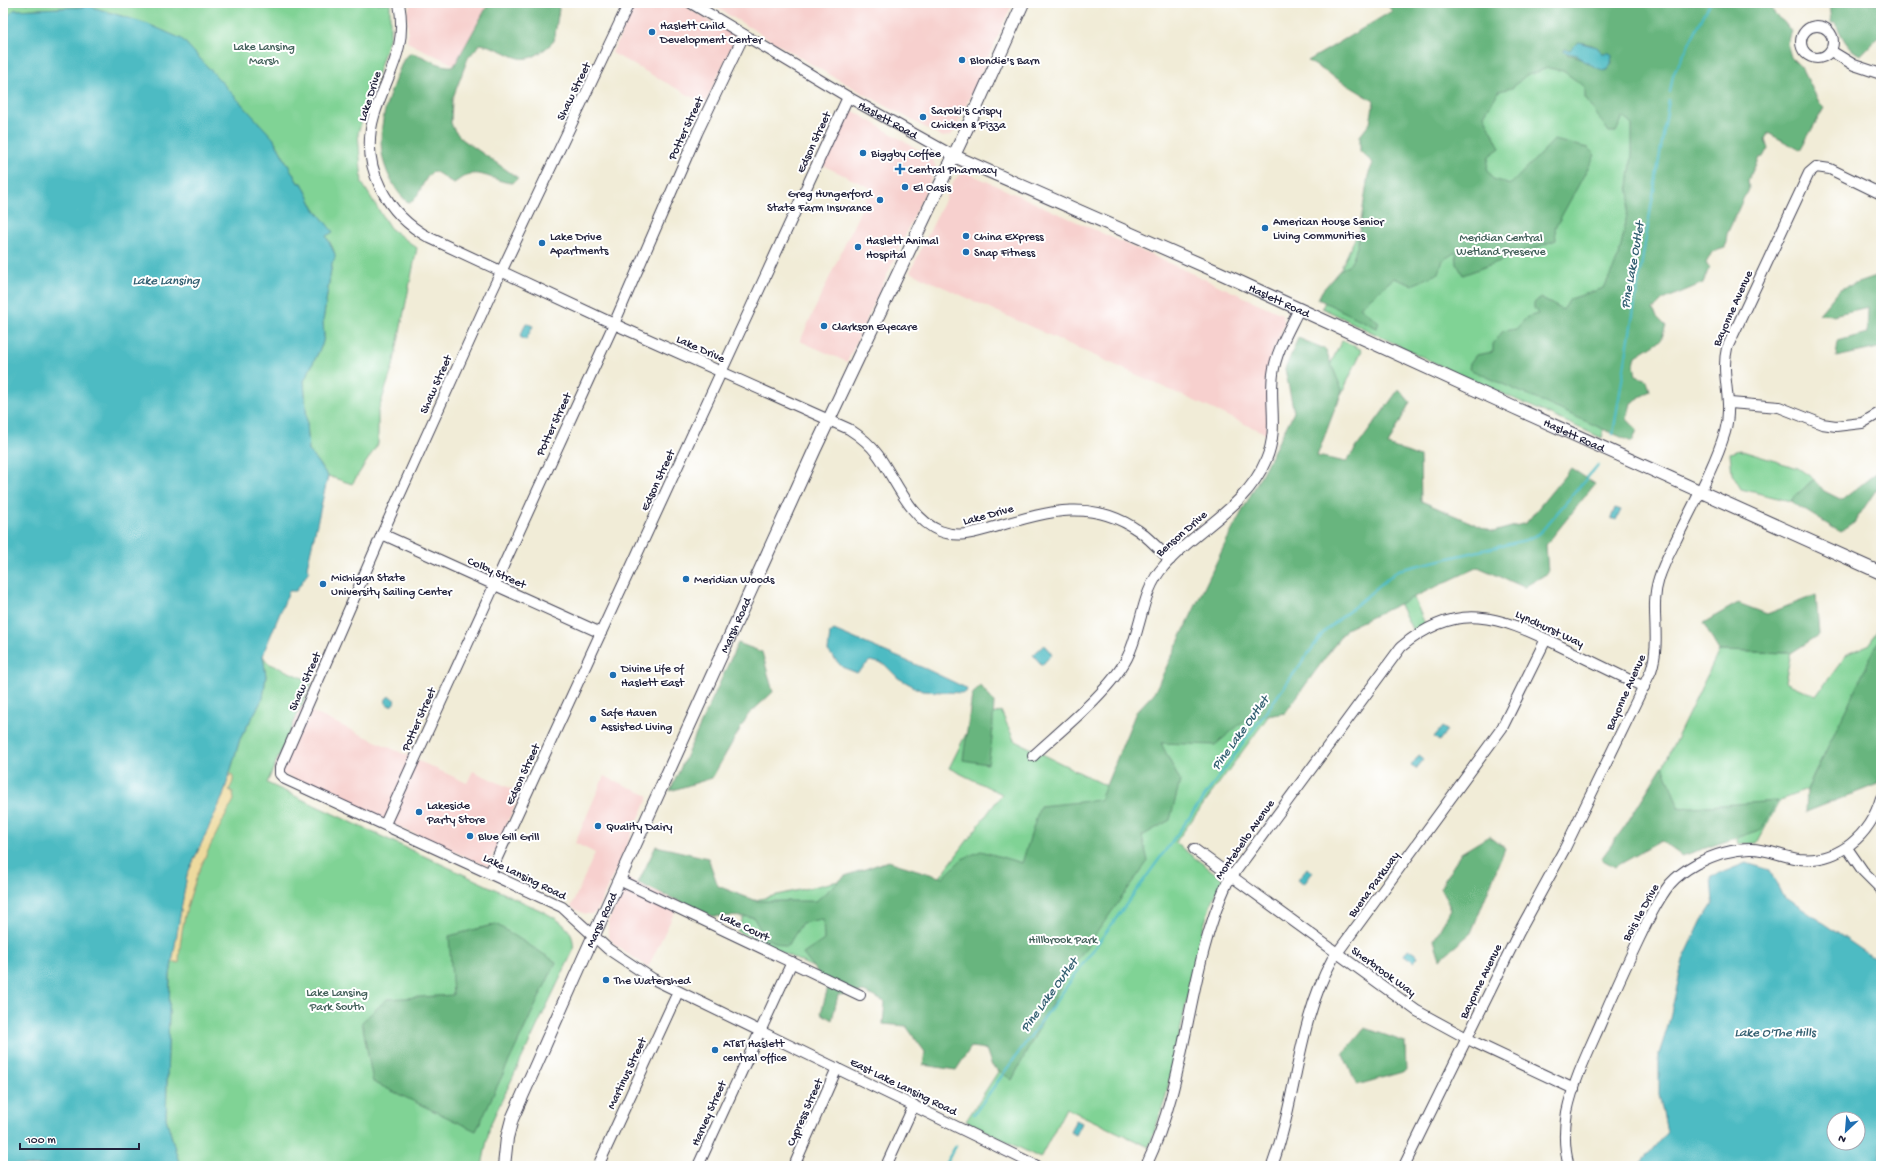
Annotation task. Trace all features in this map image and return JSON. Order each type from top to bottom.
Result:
[{"type":"main road","name":"Marsh Road","points":[[504,1166],[507,1138],[512,1119],[593,936],[829,419],[954,156],[1023,3]]},
{"type":"main road","name":"Haslett Road","points":[[954,156],[1298,309],[1881,573]]},
{"type":"street","name":"Lake Drive","points":[[399,3],[402,22],[400,49],[377,107],[371,129],[371,157],[378,184],[396,212],[412,227],[430,238],[614,324],[849,428],[871,447],[920,518],[940,531],[960,535],[1045,513],[1068,510],[1090,511],[1111,516],[1130,525],[1147,537],[1170,560]]},
{"type":"street","name":"Shaw Street","points":[[285,779],[280,774],[280,768],[382,534],[501,271],[629,3]]},
{"type":"street","name":"Haslett Road","points":[[691,3],[848,97],[954,156]]},
{"type":"street","name":"Potter Street","points":[[385,824],[614,324],[672,187],[744,35]]},
{"type":"street","points":[[1831,51],[1854,65],[1881,74]]},
{"type":"street","name":"Edson Street","points":[[490,873],[848,97]]},
{"type":"street","name":"Bayonne Avenue","points":[[1404,1166],[1518,932],[1565,848],[1644,687],[1656,657],[1657,643],[1654,611],[1658,579],[1700,491],[1725,433],[1730,403],[1724,364],[1727,348],[1809,173],[1816,167],[1830,169],[1881,194]]},
{"type":"street","name":"Benson Drive","points":[[1033,756],[1110,683],[1122,667],[1134,642],[1151,586],[1159,571],[1239,500],[1256,480],[1271,448],[1274,432],[1273,389],[1276,360],[1298,309]]},
{"type":"street","points":[[1730,403],[1779,407],[1822,424],[1836,426],[1862,422],[1881,412]]},
{"type":"street","name":"Colby Street","points":[[382,534],[601,633]]},
{"type":"street","name":"Lyndhurst Way","points":[[1419,633],[1444,622],[1460,618],[1492,618],[1506,622],[1546,639],[1644,687]]},
{"type":"street","name":"Montebello Avenue","points":[[1146,1166],[1165,1120],[1210,926],[1217,904],[1232,876],[1393,656],[1400,647],[1419,633]]},
{"type":"street","name":"Buena Parkway","points":[[1272,1166],[1282,1133],[1310,1010],[1325,973],[1502,728],[1546,639]]},
{"type":"street","name":"Lake Lansing Road","points":[[285,779],[562,907],[593,936],[631,966],[678,992],[760,1031]]},
{"type":"street","name":"Bois Ile Drive","points":[[1569,1166],[1565,1131],[1567,1112],[1574,1089],[1614,992],[1644,929],[1671,883],[1683,873],[1714,856],[1733,851],[1752,849],[1800,859],[1828,856],[1847,848],[1871,823],[1881,798]]},
{"type":"street","points":[[1847,848],[1863,871],[1881,889]]},
{"type":"street","name":"Sherbrook Way","points":[[1194,849],[1417,1011],[1466,1038],[1574,1089]]},
{"type":"street","name":"Lake Court","points":[[619,880],[860,995]]},
{"type":"street","name":"Harvey Street","points":[[698,1166],[792,962]]},
{"type":"street","name":"Martinus Street","points":[[598,1166],[678,992]]},
{"type":"street","name":"East Lake Lansing Road","points":[[760,1031],[1037,1166]]},
{"type":"street","name":"Cypress Street","points":[[794,1166],[837,1068]]},
{"type":"street","points":[[886,1166],[914,1105]]},
{"type":"shaded area","points":[[411,3],[531,3],[473,32],[457,66],[407,42],[407,13]]},
{"type":"shaded area","points":[[636,3],[680,3],[736,37],[705,104],[612,53]]},
{"type":"shaded area","points":[[720,3],[1013,3],[954,132],[949,136],[942,137],[816,67],[717,8]]},
{"type":"shaded area","points":[[847,107],[932,158],[936,168],[847,362],[800,341],[871,188],[820,164]]},
{"type":"shaded area","points":[[968,173],[1282,314],[1285,323],[1272,354],[1268,371],[1267,434],[910,272],[955,179],[961,174]]},
{"type":"shaded area","points":[[301,707],[467,783],[473,771],[521,793],[488,867],[273,770]]},
{"type":"shaded area","points":[[604,776],[649,796],[597,911],[592,914],[585,914],[571,907],[595,853],[575,843]]},
{"type":"shaded area","points":[[628,879],[679,903],[648,967],[615,945],[608,936],[608,922]]},
{"type":"green space","points":[[3,3],[84,3],[84,7],[14,10],[3,21]]},
{"type":"green space","name":"Lake Lansing Marsh","points":[[91,3],[390,3],[390,36],[358,133],[362,183],[390,228],[417,248],[393,366],[378,412],[378,444],[352,484],[328,476],[309,451],[304,381],[322,345],[324,337],[323,321],[332,263],[334,259],[333,249],[326,236],[332,232],[314,208],[302,183],[298,183],[273,138],[264,129],[148,24],[91,7]]},
{"type":"green space","points":[[489,3],[557,3],[559,9],[554,41],[533,57],[517,58],[492,47],[480,44],[468,58],[452,100],[451,123],[454,130],[462,139],[518,178],[513,183],[508,183],[482,175],[469,174],[454,183],[433,171],[413,201],[408,202],[398,192],[385,165],[381,134],[387,103],[404,58],[411,53],[442,65],[454,66]]},
{"type":"green space","points":[[1386,3],[1770,3],[1775,15],[1784,22],[1791,31],[1787,43],[1791,57],[1802,68],[1819,102],[1824,108],[1800,150],[1768,133],[1765,139],[1768,148],[1763,157],[1759,158],[1748,180],[1748,191],[1727,234],[1725,248],[1712,252],[1706,263],[1709,268],[1703,283],[1663,300],[1653,310],[1657,317],[1666,326],[1661,340],[1636,356],[1634,365],[1636,376],[1647,380],[1650,391],[1631,403],[1627,419],[1637,430],[1632,442],[1469,369],[1470,363],[1476,355],[1493,352],[1493,344],[1503,331],[1516,329],[1527,317],[1538,314],[1534,308],[1534,303],[1540,298],[1563,310],[1570,299],[1604,288],[1619,256],[1630,199],[1628,186],[1632,155],[1632,125],[1623,117],[1616,132],[1609,132],[1585,98],[1585,87],[1563,71],[1548,68],[1525,76],[1512,88],[1499,91],[1484,115],[1500,148],[1489,156],[1487,168],[1493,179],[1511,184],[1554,140],[1588,148],[1595,155],[1555,228],[1556,240],[1463,275],[1457,264],[1456,252],[1443,260],[1439,273],[1412,285],[1394,278],[1360,307],[1379,322],[1377,328],[1318,299],[1322,291],[1339,271],[1351,263],[1357,247],[1368,176],[1373,163],[1360,151],[1360,136],[1370,123],[1374,101],[1308,61],[1392,11]],"holes":[[[1578,42],[1592,45],[1611,58],[1612,63],[1608,69],[1597,67],[1578,57],[1568,55],[1565,50],[1570,50]]]},
{"type":"green space","name":"Meridian Central Wetland Preserve","points":[[1467,3],[1665,80],[1602,438],[1443,367],[1322,308]]},
{"type":"green space","points":[[1829,3],[1881,3],[1881,38],[1877,38],[1861,55],[1856,53],[1845,42],[1835,23],[1831,23]]},
{"type":"green space","points":[[1881,275],[1881,345],[1878,348],[1836,357],[1838,341],[1867,333],[1868,307],[1833,315],[1819,314],[1840,289]]},
{"type":"green space","name":"Hillbrook Park","points":[[1298,338],[1325,349],[1342,390],[1317,456],[1346,462],[1399,389],[1410,402],[1388,445],[1420,457],[1421,501],[1493,532],[1526,523],[1571,468],[1595,484],[1546,545],[1548,573],[1524,587],[1478,567],[1346,629],[1285,713],[1245,720],[1215,745],[1161,743],[1180,781],[1170,820],[1142,836],[1148,861],[1067,974],[1012,1080],[992,1066],[986,1049],[971,1047],[956,1070],[923,1065],[925,1052],[906,1026],[883,1024],[885,1002],[864,992],[838,995],[832,1020],[821,1013],[828,987],[803,954],[824,940],[823,919],[802,923],[787,947],[765,938],[753,917],[712,916],[638,883],[656,846],[708,858],[718,886],[756,901],[816,901],[845,876],[888,861],[943,878],[962,859],[981,851],[1022,863],[1040,806],[1100,800],[1136,712],[1154,693],[1226,542],[1294,412],[1285,369]]},
{"type":"green space","name":"Hillbrook Park","points":[[1342,340],[1362,350],[1312,458],[1402,570],[1425,624],[1413,631],[1388,581],[1339,620],[1175,843],[1223,879],[1211,904],[1203,928],[1165,1100],[1149,1147],[1066,1108],[1040,1158],[966,1121],[1005,1061],[988,1051],[737,931],[751,901],[878,872],[920,904],[1002,794],[949,768],[972,722],[1001,711],[1014,740],[1125,795]]},
{"type":"green space","points":[[1739,450],[1798,468],[1814,479],[1790,501],[1741,489],[1732,474],[1730,453]]},
{"type":"green space","points":[[1881,472],[1881,493],[1876,490],[1854,523],[1840,532],[1790,501],[1814,479],[1824,491],[1842,500],[1876,473]]},
{"type":"green space","points":[[1816,595],[1819,635],[1791,653],[1719,651],[1703,623],[1738,603],[1767,614]]},
{"type":"green space","points":[[1881,619],[1881,774],[1878,784],[1822,758],[1807,790],[1780,800],[1757,843],[1738,844],[1726,805],[1679,808],[1644,806],[1719,651],[1791,653],[1785,682],[1816,696],[1847,654],[1870,644]]},
{"type":"green space","points":[[1881,627],[1881,766],[1878,784],[1806,812],[1807,790],[1879,640]]},
{"type":"green space","points":[[738,643],[762,652],[773,692],[748,715],[712,778],[670,791]]},
{"type":"green space","name":"Lake Lansing Park South","points":[[263,656],[268,663],[312,682],[267,783],[542,911],[565,926],[572,937],[573,951],[490,1125],[482,1166],[180,1166],[166,1118],[170,975],[187,875],[223,796],[240,739],[263,698],[266,676]]},
{"type":"green space","points":[[980,685],[994,702],[992,739],[988,764],[963,760],[972,695]]},
{"type":"green space","points":[[1663,765],[1679,808],[1777,801],[1762,829],[1682,856],[1661,841],[1615,867],[1601,859],[1625,826]]},
{"type":"green space","points":[[1489,836],[1505,848],[1471,933],[1440,959],[1434,940],[1451,909],[1440,888],[1461,853]]},
{"type":"green space","points":[[496,924],[556,962],[476,1131],[373,1082],[362,1022],[387,999],[453,995],[449,936]]},
{"type":"green space","points":[[1365,1028],[1405,1042],[1406,1071],[1357,1085],[1343,1054]]},
{"type":"sand","points":[[230,773],[233,779],[229,790],[233,792],[234,800],[213,839],[196,878],[184,919],[179,963],[172,961],[187,875],[223,796]]},
{"type":"water","name":"Lake Lansing","points":[[84,3],[91,3],[92,7],[148,24],[182,39],[273,138],[298,183],[302,183],[314,208],[333,232],[326,236],[335,254],[335,258],[332,263],[323,321],[324,337],[322,345],[304,381],[309,451],[328,476],[307,567],[309,571],[296,591],[289,591],[266,647],[263,656],[266,676],[263,698],[240,739],[223,796],[187,875],[170,975],[166,1118],[180,1166],[3,1166],[3,21],[14,10],[84,7]]},
{"type":"water","points":[[1578,42],[1597,47],[1602,53],[1610,53],[1612,55],[1611,64],[1608,69],[1604,71],[1583,61],[1578,55],[1563,52],[1564,49],[1570,50]]},
{"type":"water","points":[[526,323],[533,326],[526,340],[520,337]]},
{"type":"water","points":[[1615,508],[1621,510],[1616,520],[1611,518]]},
{"type":"water","points":[[834,630],[926,669],[966,688],[967,691],[964,693],[922,691],[898,678],[884,664],[870,661],[857,673],[842,667],[828,651],[830,633]]},
{"type":"water","points":[[1044,645],[1052,654],[1042,665],[1033,655]]},
{"type":"water","points":[[388,697],[392,697],[394,701],[392,705],[388,705],[386,703],[386,699]]},
{"type":"water","points":[[1442,727],[1447,730],[1439,741],[1434,737]]},
{"type":"water","points":[[1419,755],[1424,759],[1416,769],[1411,766]]},
{"type":"water","name":"Lake O'The Hills","points":[[1746,863],[1770,870],[1782,895],[1881,963],[1881,1166],[1638,1166],[1667,1132],[1659,1094],[1659,1054],[1668,1026],[1683,960],[1702,920],[1713,903],[1711,877]]},
{"type":"water","points":[[1307,868],[1313,872],[1304,884],[1298,879]]},
{"type":"water","points":[[1408,949],[1418,956],[1414,962],[1404,955]]},
{"type":"water","points":[[1076,1120],[1082,1123],[1076,1135],[1070,1132]]},
{"type":"waterway","name":"Pine Lake Outlet","points":[[1670,92],[1673,75],[1710,3]]},
{"type":"waterway","name":"Pine Lake Outlet","points":[[1613,434],[1669,100]]},
{"type":"waterway","name":"Pine Lake Outlet","points":[[974,1114],[1324,632],[1398,570],[1526,540],[1539,534],[1598,465]]},
{"type":"waterway","name":"Pine Lake Outlet","points":[[944,1166],[956,1146]]},
{"type":"place","name":"Haslett Child Development Center","points":[[652,32]]},
{"type":"place","name":"Blondie's Barn","points":[[962,60]]},
{"type":"place","name":"Saroki's Crispy Chicken & Pizza","points":[[923,117]]},
{"type":"place","name":"Biggby Coffee","points":[[863,153]]},
{"type":"place","name":"Central Pharmacy","points":[[900,169]]},
{"type":"place","name":"El Oasis","points":[[905,187]]},
{"type":"place","name":"Greg Hungerford State Farm Insurance","points":[[880,200]]},
{"type":"place","name":"American House Senior Living Communities","points":[[1265,228]]},
{"type":"place","name":"China Express","points":[[966,236]]},
{"type":"place","name":"Lake Drive Apartments","points":[[542,243]]},
{"type":"place","name":"Haslett Animal Hospital","points":[[858,247]]},
{"type":"place","name":"Snap Fitness","points":[[966,252]]},
{"type":"place","name":"Clarkson Eyecare","points":[[824,326]]},
{"type":"place","name":"Meridian Woods","points":[[686,579]]},
{"type":"place","name":"Michigan State University Sailing Center","points":[[323,584]]},
{"type":"place","name":"Divine Life of Haslett East","points":[[613,675]]},
{"type":"place","name":"Safe Haven Assisted Living","points":[[593,719]]},
{"type":"place","name":"Lakeside Party Store","points":[[419,812]]},
{"type":"place","name":"Quality Dairy","points":[[598,826]]},
{"type":"place","name":"Blue Gill Grill","points":[[470,836]]},
{"type":"place","name":"The Watershed","points":[[606,980]]},
{"type":"place","name":"AT&T Haslett central office","points":[[715,1050]]}]
